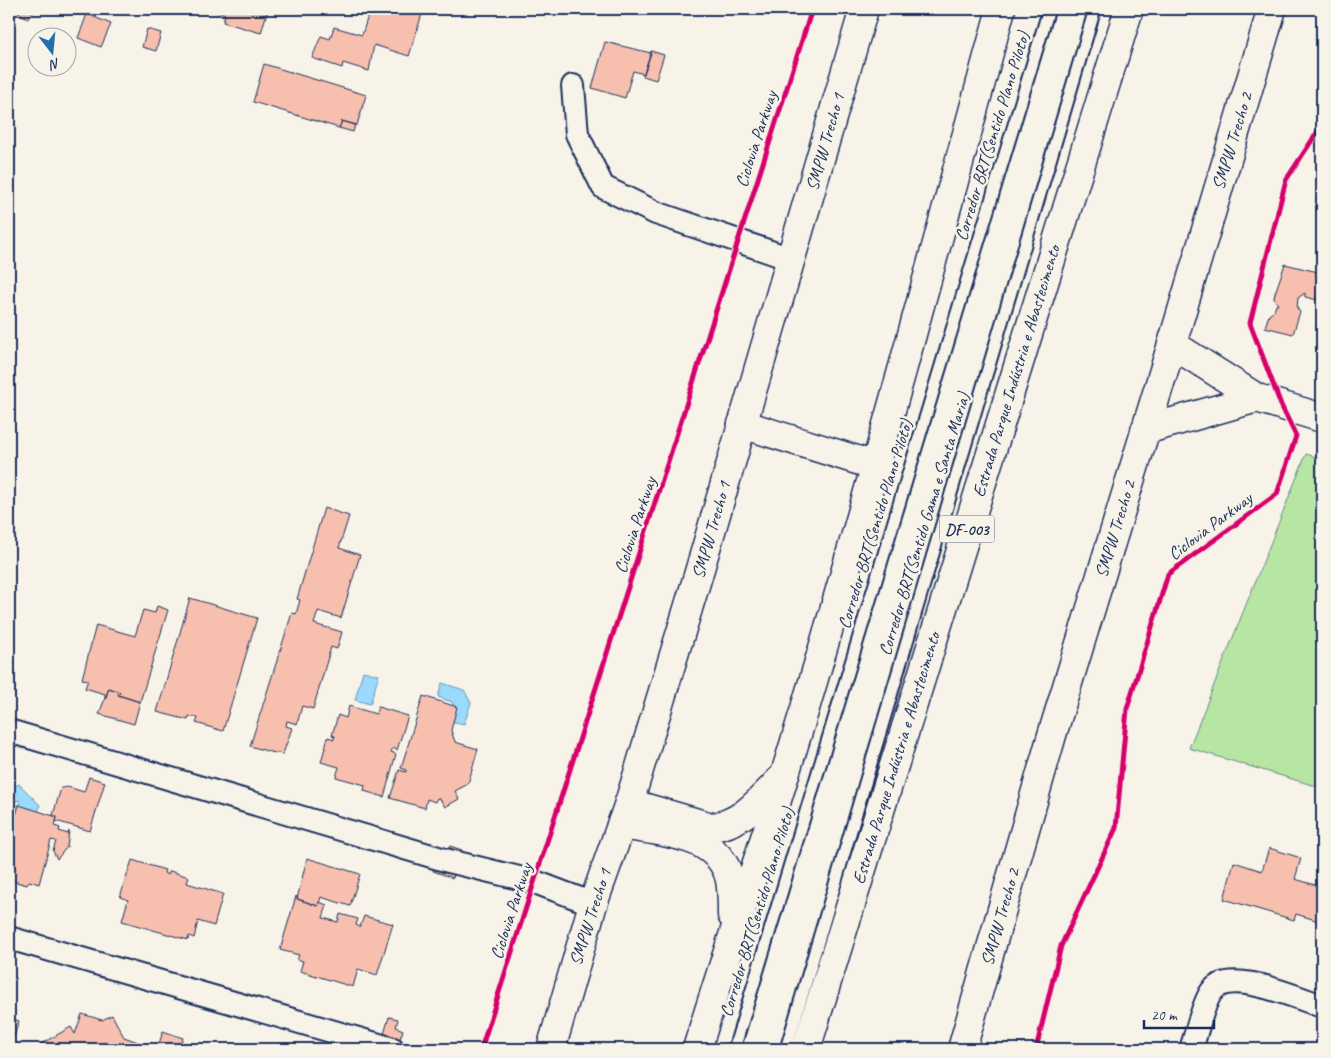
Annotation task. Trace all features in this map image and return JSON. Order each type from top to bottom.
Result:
[{"type":"main road","name":"SMPW Trecho 1","points":[[550,1049],[593,904],[625,814],[864,9]]},
{"type":"main road","points":[[697,1049],[733,929],[784,777],[876,466],[1002,9]]},
{"type":"main road","name":"Estrada Parque Indústria e Abastecimento","points":[[806,1049],[1128,9]]},
{"type":"main road","name":"SMPW Trecho 2","points":[[967,1046],[1052,736],[1272,9]]},
{"type":"main road","points":[[1172,344],[1257,398],[1322,418]]},
{"type":"main road","points":[[1145,430],[1257,398]]},
{"type":"main road","points":[[742,424],[876,466]]},
{"type":"main road","points":[[625,814],[711,827],[724,826],[744,813],[784,777]]},
{"type":"main road","points":[[625,814],[692,839],[717,854],[724,864],[730,880],[733,929]]},
{"type":"street","points":[[573,86],[577,134],[603,187],[656,213],[791,259]]},
{"type":"street","points":[[9,731],[444,860],[534,882],[593,904]]},
{"type":"street","points":[[9,938],[393,1049]]},
{"type":"street","points":[[1191,1049],[1210,993],[1220,983],[1231,981],[1248,983],[1322,1006]]},
{"type":"lane","name":"Corredor BRT(Sentido Plano Piloto)","points":[[734,1049],[1049,9]]},
{"type":"lane","name":"Corredor BRT(Sentido Gama e Santa Maria)","points":[[786,1049],[1095,9]]},
{"type":"green space","points":[[1306,454],[1322,459],[1322,788],[1189,748]]},
{"type":"water","points":[[363,671],[379,675],[370,704],[355,700]]},
{"type":"water","points":[[442,683],[464,690],[471,703],[464,724],[450,721],[454,708],[452,702],[438,697]]},
{"type":"water","points":[[19,784],[40,805],[37,816],[24,815],[16,811],[13,808],[21,803],[19,800],[9,804],[9,789]]},
{"type":"building","points":[[20,9],[35,9],[28,19],[18,12]]},
{"type":"building","points":[[205,9],[268,9],[261,33],[223,22],[225,14]]},
{"type":"building","points":[[370,9],[405,9],[422,14],[409,56],[374,45],[369,71],[343,63],[342,68],[312,58],[321,36],[330,39],[334,27],[362,35]]},
{"type":"building","points":[[87,14],[111,24],[101,47],[78,38]]},
{"type":"building","points":[[147,29],[161,33],[156,51],[142,47]]},
{"type":"building","points":[[605,42],[651,53],[644,74],[633,71],[625,98],[592,88]]},
{"type":"building","points":[[651,51],[664,55],[656,80],[643,76]]},
{"type":"building","points":[[264,64],[366,95],[357,125],[342,121],[339,128],[253,102]]},
{"type":"building","points":[[342,121],[355,125],[353,132],[339,128]]},
{"type":"building","points":[[1285,264],[1322,273],[1322,301],[1305,297],[1305,293],[1298,298],[1297,308],[1300,312],[1293,334],[1265,327],[1269,315],[1278,305],[1274,298]]},
{"type":"building","points":[[324,508],[349,516],[339,548],[360,555],[341,618],[318,611],[314,624],[342,632],[337,649],[331,647],[313,709],[302,706],[297,724],[287,721],[286,726],[292,728],[283,754],[270,752],[250,746],[292,613],[296,614],[300,600],[297,599]]},
{"type":"building","points":[[190,598],[257,618],[223,731],[196,723],[198,718],[189,716],[188,720],[157,712]]},
{"type":"building","points":[[157,606],[168,610],[140,702],[118,695],[120,692],[109,688],[105,700],[105,694],[85,688],[88,680],[82,679],[96,625],[135,636],[143,610],[155,613]]},
{"type":"building","points":[[109,688],[120,692],[118,695],[140,702],[134,724],[99,714]]},
{"type":"building","points":[[423,696],[457,707],[451,730],[455,742],[478,749],[468,784],[455,791],[459,799],[445,807],[440,799],[437,798],[435,802],[427,799],[425,808],[390,798],[399,770],[406,772],[406,770],[401,768]]},
{"type":"building","points":[[349,706],[376,714],[378,707],[408,716],[397,750],[393,748],[391,752],[396,754],[384,797],[364,791],[365,785],[336,777],[339,767],[321,762],[328,737],[334,739],[335,736],[332,735],[338,715],[346,718]]},
{"type":"building","points":[[89,777],[105,782],[90,831],[56,821],[57,817],[53,815],[61,788],[68,787],[84,792]]},
{"type":"building","points":[[19,805],[57,817],[55,826],[60,828],[59,831],[68,834],[69,831],[67,847],[57,859],[53,851],[56,841],[51,840],[39,884],[29,881],[27,885],[9,880],[9,821],[14,822]]},
{"type":"building","points":[[450,846],[462,850],[453,878],[433,871],[436,861],[448,853]]},
{"type":"building","points":[[1269,848],[1301,858],[1295,879],[1322,887],[1322,922],[1296,914],[1294,920],[1224,899],[1234,862],[1262,871]]},
{"type":"building","points":[[307,858],[360,874],[350,906],[321,897],[318,906],[297,899]]},
{"type":"building","points":[[132,860],[165,870],[164,873],[168,875],[170,871],[189,877],[187,883],[223,894],[214,926],[198,921],[194,938],[189,936],[188,940],[122,921],[128,900],[120,897]]},
{"type":"building","points":[[296,896],[298,899],[318,906],[319,902],[327,905],[323,918],[338,922],[340,914],[358,919],[356,925],[360,927],[364,916],[393,924],[377,975],[358,969],[353,987],[300,971],[303,961],[297,960],[299,955],[280,950]]},
{"type":"building","points":[[82,1014],[102,1020],[112,1015],[124,1037],[138,1042],[135,1049],[41,1049],[39,1045],[71,1027],[75,1034]]},
{"type":"building","points":[[9,1017],[19,1021],[10,1049],[9,1049]]},
{"type":"building","points":[[389,1017],[398,1019],[396,1027],[403,1030],[400,1039],[384,1034]]},
{"type":"building","points":[[163,1031],[183,1038],[180,1049],[159,1044]]},
{"type":"cycle path","name":"Ciclovia Parkway","points":[[481,1049],[812,9]]},
{"type":"cycle path","name":"Ciclovia Parkway","points":[[1036,1049],[1061,946],[1116,828],[1127,709],[1168,574],[1277,494],[1296,436],[1281,405],[1250,323],[1286,180],[1322,125]]}]
